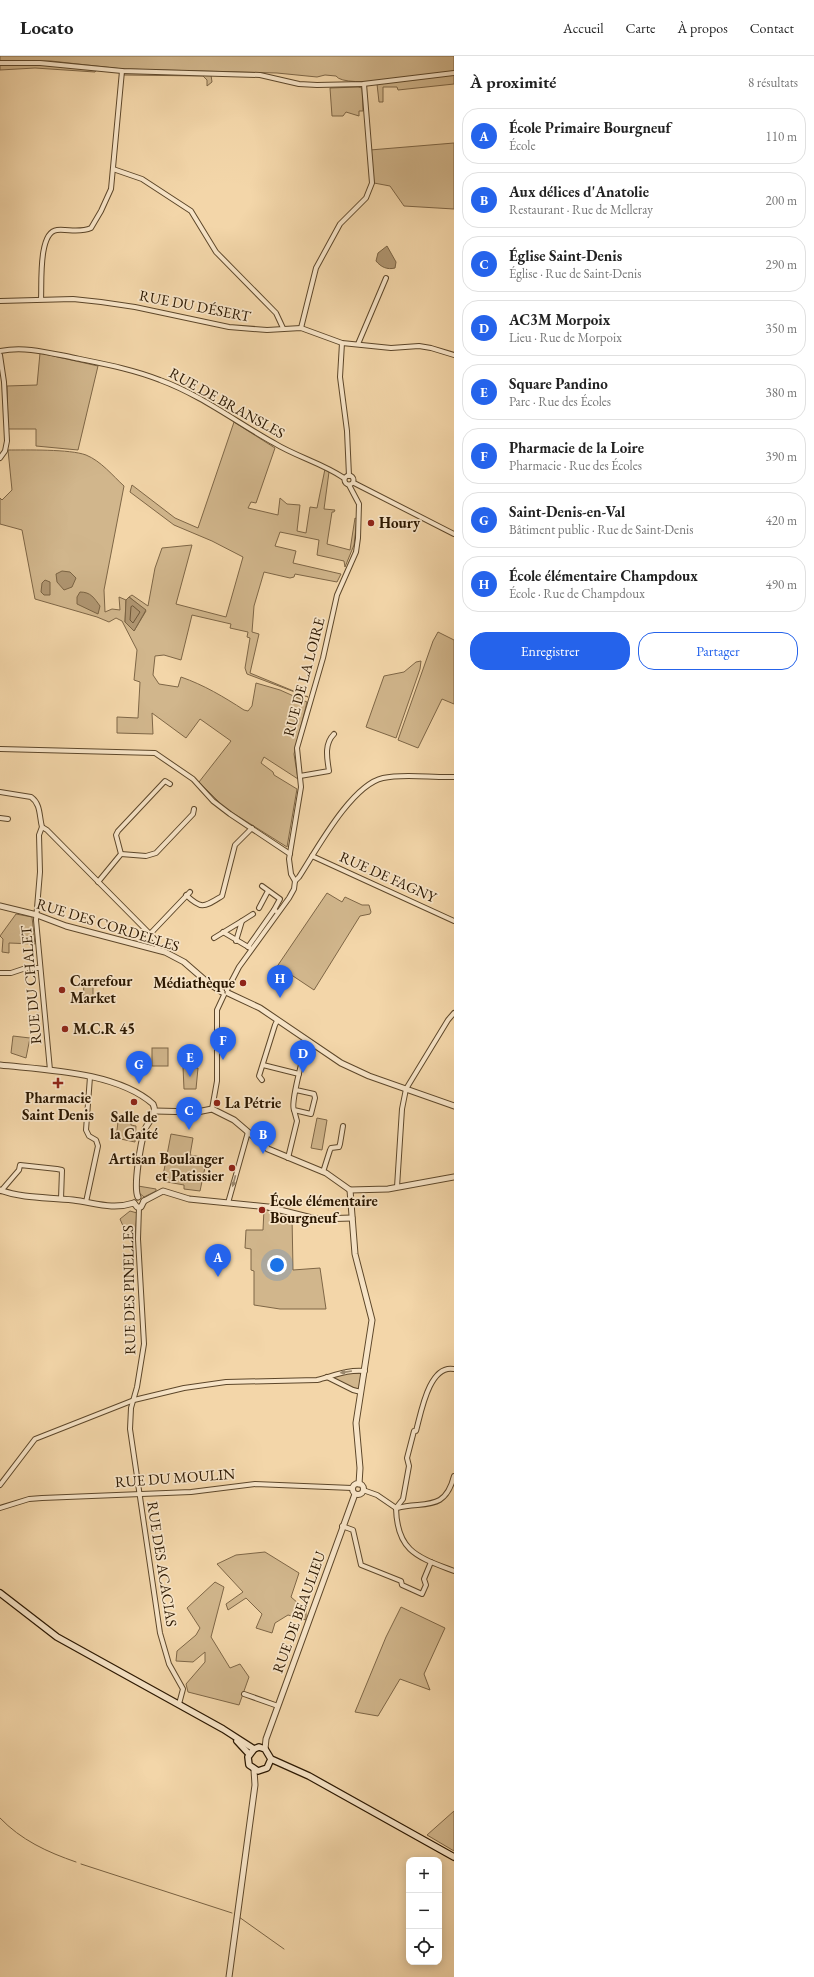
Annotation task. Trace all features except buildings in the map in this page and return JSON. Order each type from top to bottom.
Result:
[{"type":"main road","points":[[0,1593],[57,1637],[256,1748],[266,1749],[271,1759],[270,1765]]},
{"type":"main road","points":[[231,1733],[249,1754]]},
{"type":"main road","points":[[256,1748],[249,1754],[248,1761],[254,1770],[261,1771],[270,1765],[291,1768]]},
{"type":"main road","points":[[271,1759],[291,1768],[454,1857]]},
{"type":"street","points":[[0,63],[40,62],[122,71],[260,75],[299,84],[317,86],[364,84],[454,73]]},
{"type":"street","points":[[41,299],[45,240],[54,230],[82,230],[91,228],[109,194],[113,169],[122,71]]},
{"type":"street","points":[[301,328],[316,268],[340,224],[346,216],[366,198],[372,184],[364,84]]},
{"type":"street","points":[[113,169],[142,179],[191,211],[216,252],[276,313],[283,328]]},
{"type":"street","points":[[358,344],[386,278]]},
{"type":"street","name":"RUE DU DÉSERT","points":[[0,301],[73,299],[102,302],[250,330],[301,328],[342,343],[391,348],[425,347],[454,355]]},
{"type":"street","points":[[342,343],[340,377],[347,431],[349,476],[353,480],[351,484]]},
{"type":"street","name":"RUE DE BRANSLES","points":[[0,351],[15,349],[35,350],[122,368],[160,380],[224,412],[274,444],[324,465],[344,478]]},
{"type":"street","points":[[0,355],[4,382],[7,441],[6,451],[0,458]]},
{"type":"street","points":[[349,476],[344,478],[345,483],[351,484],[454,534]]},
{"type":"street","name":"RUE DE LA LOIRE","points":[[295,880],[291,872],[290,854],[300,796],[300,776],[297,754],[299,739],[323,658],[337,595],[356,552],[359,504],[351,484]]},
{"type":"street","points":[[300,776],[329,771],[326,752],[330,738],[334,734]]},
{"type":"street","points":[[0,749],[155,753],[193,779],[213,801],[290,854]]},
{"type":"street","points":[[212,1109],[217,1081],[217,1010],[225,992],[250,948],[276,911],[291,893],[295,880],[300,877],[319,843],[342,812],[376,780],[392,777],[454,777]]},
{"type":"street","points":[[121,854],[117,838],[118,831],[164,781],[170,784]]},
{"type":"street","name":"RUE DU CHALET","points":[[0,792],[31,797],[35,800],[39,809],[42,827],[39,835],[40,876],[37,915],[40,968],[50,1070]]},
{"type":"street","points":[[121,854],[146,856],[156,853],[193,814],[194,809]]},
{"type":"street","points":[[0,818],[8,819]]},
{"type":"street","points":[[42,827],[150,934],[157,942],[157,950]]},
{"type":"street","points":[[150,934],[188,894],[197,905],[203,906],[208,905],[222,896],[235,845],[252,828]]},
{"type":"street","points":[[98,882],[121,854]]},
{"type":"street","name":"RUE DE FAGNY","points":[[312,856],[454,921]]},
{"type":"street","points":[[262,886],[280,899],[276,911]]},
{"type":"street","points":[[259,908],[268,891]]},
{"type":"street","name":"RUE DES CORDELLES","points":[[0,906],[37,915],[66,926],[157,950],[184,962],[207,982],[225,992],[252,1003],[307,1042],[341,1063],[369,1076],[454,1106]]},
{"type":"street","points":[[214,938],[253,914]]},
{"type":"street","points":[[236,941],[242,921]]},
{"type":"street","points":[[223,932],[250,948]]},
{"type":"street","points":[[0,973],[11,973],[26,968],[40,968]]},
{"type":"street","points":[[397,1187],[402,1109],[406,1089],[454,1012]]},
{"type":"street","points":[[262,1080],[259,1076],[275,1025],[278,1021]]},
{"type":"street","points":[[288,1158],[297,1121],[292,1104],[307,1042]]},
{"type":"street","points":[[0,1064],[50,1070],[90,1077],[141,1094],[153,1104],[155,1111],[146,1128],[142,1142],[136,1185],[138,1197],[144,1201]]},
{"type":"street","points":[[263,1065],[299,1074]]},
{"type":"street","points":[[86,1202],[98,1146],[96,1140],[89,1136],[86,1130],[90,1077]]},
{"type":"street","points":[[294,1110],[311,1114],[315,1098],[314,1094],[296,1090]]},
{"type":"street","points":[[155,1111],[197,1112],[212,1109],[234,1120],[268,1149],[323,1172],[350,1190],[397,1187],[454,1177]]},
{"type":"street","points":[[323,1172],[330,1150],[339,1147],[343,1126]]},
{"type":"street","points":[[228,1203],[248,1132]]},
{"type":"street","points":[[61,1199],[62,1170],[20,1165],[19,1170],[1,1190],[24,1197],[61,1199],[117,1207],[134,1203],[140,1207],[143,1205],[144,1201],[163,1190],[190,1199],[268,1207],[316,1219],[352,1218]]},
{"type":"street","points":[[350,1190],[355,1254],[372,1320],[356,1427],[360,1468],[359,1484],[363,1490],[377,1496],[396,1508],[434,1503],[444,1498],[449,1492],[454,1476]]},
{"type":"street","points":[[134,1203],[135,1199],[138,1197]]},
{"type":"street","name":"RUE DES PINELLES","points":[[134,1400],[142,1363],[144,1344],[138,1239],[140,1207]]},
{"type":"street","points":[[454,1369],[448,1368],[439,1372],[426,1393],[407,1458],[409,1466],[403,1499],[396,1508],[399,1534],[406,1545],[417,1555],[454,1571]]},
{"type":"street","points":[[0,1485],[35,1439],[134,1400],[184,1388],[226,1382],[317,1380],[350,1371],[365,1371]]},
{"type":"street","points":[[327,1377],[353,1390],[361,1392]]},
{"type":"street","name":"RUE DES ACACIAS","points":[[134,1400],[131,1408],[130,1421],[139,1494],[161,1638],[169,1664],[183,1689],[179,1704]]},
{"type":"street","name":"RUE DU MOULIN","points":[[0,1508],[29,1499],[205,1491],[255,1484],[352,1488]]},
{"type":"street","points":[[359,1484],[354,1485],[352,1488],[355,1494],[360,1494],[363,1490]]},
{"type":"street","points":[[449,1492],[454,1494]]},
{"type":"street","name":"RUE DE BEAULIEU","points":[[266,1749],[266,1739],[342,1526],[355,1494]]},
{"type":"street","points":[[342,1526],[353,1530],[361,1564],[401,1581],[402,1585],[422,1594],[426,1585],[424,1579],[431,1562]]},
{"type":"street","points":[[244,1694],[278,1706]]},
{"type":"street","name":"RUE DE BEAULIEU","points":[[256,1748],[266,1739]]},
{"type":"street","points":[[229,1977],[255,1785],[254,1770]]},
{"type":"street","points":[[255,1785],[261,1771]]},
{"type":"shaded area","points":[[0,56],[454,56],[454,71],[411,78],[356,82],[343,80],[336,76],[325,75],[317,77],[277,73],[123,69],[51,61],[0,61]]},
{"type":"shaded area","points":[[23,64],[97,69],[95,72],[35,68],[0,70],[0,65]]},
{"type":"shaded area","points":[[125,72],[211,75],[212,82],[207,86],[207,80],[203,76],[124,75]]},
{"type":"shaded area","points":[[454,74],[454,84],[398,90],[397,87],[383,87],[383,102],[379,102],[377,84]]},
{"type":"shaded area","points":[[330,88],[362,88],[363,111],[359,111],[359,116],[346,112],[343,116],[332,116]]},
{"type":"shaded area","points":[[454,143],[454,209],[404,206],[390,186],[374,183],[370,150]]},
{"type":"shaded area","points":[[40,353],[98,366],[78,450],[36,446],[36,429],[8,429],[7,386],[37,385]]},
{"type":"shaded area","points":[[234,422],[275,448],[256,503],[251,502],[248,508],[278,515],[280,498],[287,504],[300,505],[297,531],[306,533],[310,507],[317,508],[325,469],[329,472],[324,509],[335,510],[332,512],[327,544],[350,550],[355,518],[357,519],[354,545],[345,567],[344,561],[317,555],[319,540],[280,532],[275,546],[296,551],[293,563],[341,574],[337,582],[295,574],[294,577],[290,578],[264,572],[254,606],[252,632],[259,634],[250,673],[308,697],[247,674],[245,668],[250,638],[247,637],[248,632],[230,628],[231,624],[192,615],[181,660],[164,655],[155,656],[153,675],[159,684],[178,687],[181,677],[189,680],[248,711],[252,706],[256,683],[280,690],[307,702],[294,754],[298,779],[264,757],[261,763],[273,772],[274,775],[297,789],[287,847],[225,808],[199,782],[231,741],[200,719],[186,738],[152,713],[153,734],[117,733],[117,717],[138,718],[140,682],[134,680],[137,650],[122,621],[116,618],[109,622],[97,617],[35,599],[22,530],[0,524],[0,498],[2,500],[12,490],[8,450],[59,451],[86,455],[102,465],[124,486],[104,590],[105,612],[112,609],[120,610],[119,597],[126,600],[125,622],[134,631],[146,611],[129,597],[132,595],[148,606],[155,568],[162,548],[192,545],[176,604],[226,617],[243,557],[212,541],[174,525],[130,492],[132,485],[175,518],[198,528]]},
{"type":"shaded area","points":[[438,632],[454,640],[454,704],[442,699],[418,748],[398,740],[433,641]]},
{"type":"shaded area","points":[[421,661],[420,669],[396,738],[366,727],[384,676],[404,672],[416,662]]},
{"type":"shaded area","points":[[327,893],[342,902],[345,897],[362,905],[369,905],[371,912],[370,914],[360,916],[314,990],[287,972],[282,972],[276,968]]},
{"type":"shaded area","points":[[16,914],[32,917],[35,944],[9,943],[9,953],[2,952],[3,939],[0,936]]},
{"type":"shaded area","points":[[84,982],[93,982],[93,1003],[83,1004]]},
{"type":"shaded area","points":[[13,1036],[30,1038],[26,1058],[11,1053]]},
{"type":"shaded area","points":[[152,1048],[168,1048],[168,1066],[152,1066]]},
{"type":"shaded area","points":[[183,1067],[198,1068],[196,1089],[184,1089]]},
{"type":"shaded area","points":[[317,1118],[327,1120],[322,1150],[311,1148]]},
{"type":"shaded area","points":[[118,1122],[131,1123],[131,1125],[136,1126],[135,1142],[116,1138]]},
{"type":"shaded area","points":[[171,1134],[193,1138],[190,1155],[207,1158],[200,1191],[184,1189],[184,1185],[162,1181]]},
{"type":"shaded area","points":[[138,1186],[156,1189],[156,1191],[144,1197],[138,1192]]},
{"type":"shaded area","points":[[264,1209],[292,1216],[293,1270],[320,1268],[326,1309],[280,1309],[254,1305],[254,1271],[251,1270],[251,1249],[245,1248],[246,1230],[263,1230]]},
{"type":"shaded area","points":[[130,1211],[137,1213],[135,1238],[125,1238],[124,1236],[127,1235],[120,1219]]},
{"type":"shaded area","points":[[361,1373],[360,1388],[357,1389],[331,1379],[331,1376]]},
{"type":"shaded area","points":[[265,1552],[299,1573],[291,1597],[306,1610],[306,1620],[288,1615],[275,1623],[272,1633],[256,1628],[262,1614],[246,1598],[228,1610],[226,1604],[243,1592],[217,1564],[236,1555]]},
{"type":"shaded area","points":[[215,1582],[224,1587],[211,1637],[230,1668],[240,1664],[249,1677],[239,1705],[188,1692],[186,1684],[205,1662],[205,1652],[193,1662],[176,1661],[177,1651],[196,1635],[200,1628],[187,1608]]},
{"type":"shaded area","points":[[401,1607],[445,1628],[424,1674],[430,1690],[400,1679],[378,1716],[355,1712],[386,1637]]},
{"type":"shaded area","points":[[454,1811],[454,1851],[427,1835]]},
{"type":"water","points":[[387,246],[396,262],[395,268],[384,268],[376,261],[378,253]]},
{"type":"water","points":[[62,571],[70,572],[76,578],[72,587],[64,590],[57,582],[56,574]]},
{"type":"water","points":[[45,580],[50,582],[50,595],[44,595],[41,592],[42,583]]},
{"type":"water","points":[[80,592],[90,594],[96,600],[100,606],[98,614],[77,604],[77,597]]},
{"type":"water","points":[[129,597],[146,610],[134,631],[125,622],[126,600]]},
{"type":"waterway","points":[[0,1818],[26,1839],[55,1854],[76,1862]]},
{"type":"waterway","points":[[81,1864],[232,1913]]},
{"type":"waterway","points":[[239,1917],[284,1949]]},
{"type":"place","name":"Houry","points":[[371,523]]},
{"type":"place","name":"Médiathèque","points":[[243,983]]},
{"type":"place","name":"Carrefour Market","points":[[62,990]]},
{"type":"place","name":"École élémentaire Champdoux","points":[[280,998]]},
{"type":"place","name":"M.C.R 45","points":[[65,1029]]},
{"type":"place","name":"Pharmacie de la Loire","points":[[223,1060]]},
{"type":"place","name":"AC3M Morpoix","points":[[303,1073]]},
{"type":"place","name":"Square Pandino","points":[[190,1077]]},
{"type":"place","name":"Pharmacie Saint Denis","points":[[58,1083]]},
{"type":"place","name":"Saint-Denis-en-Val","points":[[139,1084]]},
{"type":"place","name":"Salle de la Gaité","points":[[134,1102]]},
{"type":"place","name":"La Pétrie","points":[[217,1103]]},
{"type":"place","name":"Église Saint-Denis","points":[[189,1130]]},
{"type":"place","name":"Aux délices d'Anatolie","points":[[263,1154]]},
{"type":"place","name":"Artisan Boulanger et Patissier","points":[[232,1168]]},
{"type":"place","name":"École élémentaire Bourgneuf","points":[[262,1210]]},
{"type":"place","name":"École Primaire Bourgneuf","points":[[218,1277]]}]
